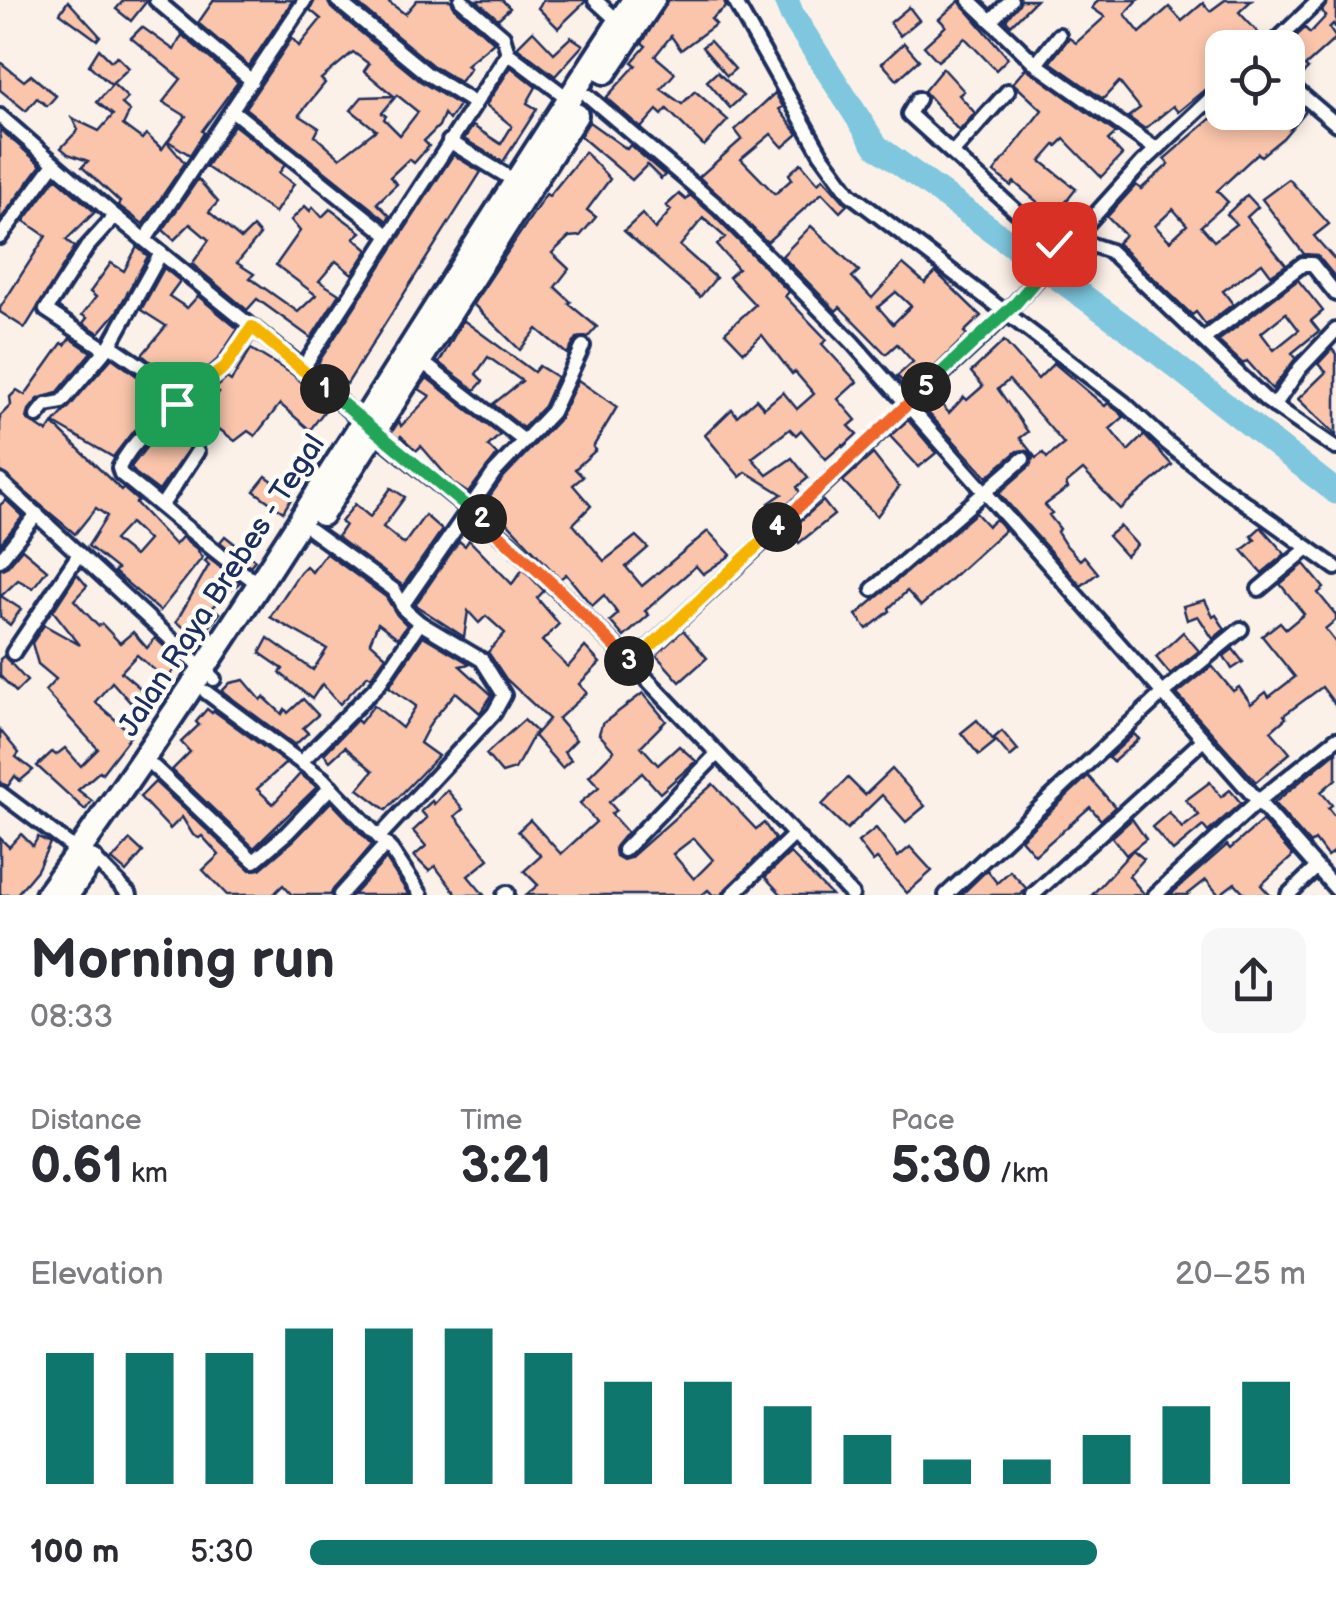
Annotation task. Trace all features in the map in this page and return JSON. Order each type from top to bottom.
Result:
[{"type":"highway","name":"Jalan Raya Brebes - Tegal","points":[[47,895],[86,854],[154,767],[260,585],[369,428],[421,361],[634,0]]},
{"type":"highway","name":"Jalan Raya Brebes - Tegal","points":[[67,895],[86,854],[311,530],[514,181],[653,0]]},
{"type":"street","points":[[156,0],[252,81]]},
{"type":"street","points":[[146,240],[305,0]]},
{"type":"street","points":[[337,0],[426,72],[474,103]]},
{"type":"street","points":[[461,0],[503,36],[508,54],[579,97],[720,208],[908,403],[1336,889]]},
{"type":"street","points":[[595,0],[620,22]]},
{"type":"street","points":[[734,0],[843,187],[889,227],[1012,307],[1166,443],[1336,568]]},
{"type":"street","points":[[969,0],[1036,64],[1156,149]]},
{"type":"street","points":[[991,21],[1010,0]]},
{"type":"street","points":[[1287,30],[1318,0]]},
{"type":"street","points":[[1036,64],[1059,35]]},
{"type":"street","points":[[302,368],[508,54]]},
{"type":"street","points":[[953,152],[1008,91]]},
{"type":"street","points":[[1305,98],[1336,124]]},
{"type":"street","points":[[918,99],[908,112],[1050,242],[1096,245],[1110,251],[1274,406],[1336,448]]},
{"type":"street","points":[[632,664],[1012,307],[1156,149],[1205,104]]},
{"type":"street","points":[[232,111],[388,235]]},
{"type":"street","points":[[0,116],[468,508],[558,589],[794,835],[842,892]]},
{"type":"street","points":[[449,141],[514,181]]},
{"type":"street","points":[[0,237],[54,164]]},
{"type":"street","points":[[115,216],[79,258],[46,310],[154,375],[182,401]]},
{"type":"street","points":[[37,416],[46,405],[62,402],[107,347],[161,253]]},
{"type":"street","points":[[1204,339],[1303,264],[1312,264],[1336,294]]},
{"type":"street","points":[[252,327],[225,367],[136,443],[119,468],[121,474],[214,552],[260,585]]},
{"type":"street","points":[[1274,406],[1300,368],[1336,330]]},
{"type":"street","points":[[402,606],[468,508],[523,440],[552,412],[583,346]]},
{"type":"street","points":[[421,361],[523,440]]},
{"type":"street","points":[[162,505],[197,452]]},
{"type":"street","points":[[873,589],[1024,459]]},
{"type":"street","points":[[0,482],[38,514],[208,680],[331,787],[382,840],[421,895]]},
{"type":"street","points":[[0,560],[38,514]]},
{"type":"street","points":[[311,530],[394,590],[402,606],[420,623],[482,660],[504,699],[382,840],[340,895]]},
{"type":"street","points":[[1259,589],[1308,548]]},
{"type":"street","points":[[13,652],[79,554]]},
{"type":"street","points":[[301,762],[378,685],[420,623]]},
{"type":"street","points":[[946,895],[1163,693],[1242,629]]},
{"type":"street","points":[[1155,895],[1257,802],[1336,739]]},
{"type":"street","points":[[1034,895],[1202,740]]},
{"type":"street","points":[[624,850],[716,755]]},
{"type":"street","points":[[154,767],[254,861],[331,787]]},
{"type":"street","points":[[0,793],[86,854],[130,895]]},
{"type":"street","points":[[732,895],[794,835]]},
{"type":"street","points":[[1288,895],[1316,868]]},
{"type":"building","points":[[124,0],[146,0],[131,21],[116,9]]},
{"type":"building","points":[[214,0],[293,0],[249,66],[198,23]]},
{"type":"building","points":[[315,0],[327,0],[331,8],[420,81],[459,105],[449,120],[444,114],[439,126],[424,141],[429,146],[414,163],[409,159],[390,177],[397,184],[377,203],[390,216],[387,221],[245,108],[292,38],[299,46],[321,19],[310,10]],"holes":[[[353,52],[369,64],[364,71],[394,96],[362,97],[351,110],[376,130],[340,158],[315,136],[319,128],[299,115],[325,83],[321,79]],[[397,95],[418,112],[400,135],[382,113]]]},
{"type":"building","points":[[353,0],[386,0],[405,14],[417,0],[451,0],[454,8],[494,42],[466,65],[470,68],[460,82],[432,65]]},
{"type":"building","points":[[476,0],[502,0],[510,8],[498,19]]},
{"type":"building","points":[[543,0],[585,2],[558,28],[538,8]]},
{"type":"building","points":[[668,0],[724,0],[726,7],[711,19],[716,24],[681,50],[671,36],[655,56],[675,73],[661,89],[682,104],[695,91],[728,120],[704,146],[667,109],[662,115],[657,110],[641,128],[606,98],[636,65],[632,62],[646,46],[642,43]]},
{"type":"building","points":[[1021,0],[1036,0],[1011,25],[1006,20]]},
{"type":"building","points":[[1098,0],[1138,0],[1125,14],[1140,33],[1169,7],[1182,21],[1203,3],[1210,11],[1225,0],[1252,0],[1239,12],[1256,30],[1205,30],[1205,90],[1178,112],[1173,106],[1145,129],[1128,117],[1140,108],[1119,82],[1103,99],[1050,62],[1069,38],[1076,43],[1105,17],[1092,8]]},
{"type":"building","points":[[1329,0],[1336,0],[1336,28],[1333,24],[1329,28],[1336,38],[1305,66],[1303,30],[1305,28],[1310,33],[1326,16],[1322,11]]},
{"type":"building","points":[[68,1],[100,36],[97,40],[60,13]]},
{"type":"building","points":[[959,1],[1008,58],[996,70],[965,38],[938,61],[924,46],[946,26],[939,19]]},
{"type":"building","points":[[909,7],[919,20],[900,36],[890,23]]},
{"type":"building","points":[[142,27],[174,50],[182,35],[238,82],[202,131],[190,155],[168,141],[186,116],[163,102],[181,79],[131,38]]},
{"type":"building","points":[[533,31],[554,53],[571,37],[583,45],[555,76],[517,47]]},
{"type":"building","points":[[710,41],[735,69],[727,76],[702,47]]},
{"type":"building","points":[[904,43],[919,60],[897,80],[882,63]]},
{"type":"building","points":[[99,49],[111,61],[117,56],[129,68],[111,85],[89,65]]},
{"type":"building","points":[[0,62],[24,81],[31,75],[56,96],[47,106],[37,98],[26,111],[0,90]]},
{"type":"building","points":[[511,67],[536,87],[527,103],[537,109],[503,162],[464,139],[473,126],[501,144],[512,126],[486,105]]},
{"type":"building","points":[[943,68],[964,91],[959,95],[975,113],[959,131],[924,91]]},
{"type":"building","points":[[1026,68],[1116,133],[1108,140],[1122,155],[1101,177],[1064,139],[1055,145],[1041,161],[1076,189],[1065,203],[1073,214],[1052,230],[1041,217],[1048,211],[1014,182],[1011,186],[994,172],[1042,110],[1013,83]]},
{"type":"building","points":[[717,72],[743,96],[730,108],[707,81]]},
{"type":"building","points":[[113,84],[128,98],[122,104],[130,111],[123,125],[142,139],[146,134],[162,149],[167,142],[185,163],[143,224],[118,205],[120,202],[82,167],[88,161],[61,148],[78,130],[72,118],[99,131],[113,115],[97,102]]},
{"type":"building","points":[[775,93],[783,107],[779,109],[798,134],[783,147],[771,134],[741,159],[775,194],[792,179],[789,174],[801,163],[818,183],[823,178],[847,205],[840,212],[822,193],[767,242],[699,177],[742,139],[735,130]]},
{"type":"building","points":[[589,122],[627,149],[630,145],[665,175],[661,179],[647,165],[632,180],[580,136]]},
{"type":"building","points":[[1205,124],[1205,130],[1290,130],[1217,191],[1228,202],[1201,226],[1214,241],[1236,224],[1227,214],[1247,195],[1258,207],[1247,217],[1286,265],[1271,275],[1262,263],[1223,291],[1233,304],[1206,325],[1117,243],[1125,235],[1107,217],[1136,185],[1141,189],[1169,164],[1164,159]],"holes":[[[1173,209],[1187,225],[1170,241],[1155,226]]]},
{"type":"building","points":[[234,125],[285,165],[279,173],[294,184],[275,213],[206,167]]},
{"type":"building","points":[[0,129],[41,165],[0,220]]},
{"type":"building","points":[[585,152],[610,179],[587,210],[596,217],[580,236],[569,237],[552,253],[569,269],[555,287],[597,327],[588,337],[577,338],[567,354],[537,329],[520,350],[473,304],[546,194],[549,196]]},
{"type":"building","points":[[453,155],[481,172],[347,384],[318,363]]},
{"type":"building","points":[[56,178],[95,212],[66,240],[75,247],[25,328],[0,312],[0,308],[46,236],[24,221]]},
{"type":"building","points":[[198,179],[218,202],[209,212],[241,239],[253,227],[260,235],[237,263],[254,274],[250,278],[298,312],[316,295],[276,265],[300,231],[291,220],[305,206],[310,211],[313,207],[322,217],[330,209],[361,232],[354,238],[368,250],[352,274],[336,261],[319,281],[339,294],[311,338],[257,299],[247,310],[192,264],[209,240],[190,224],[174,240],[163,230]]},
{"type":"building","points":[[1289,179],[1329,224],[1314,236],[1336,261],[1336,278],[1317,255],[1304,254],[1262,199]]},
{"type":"building","points":[[679,194],[686,200],[690,195],[713,215],[789,292],[785,296],[827,340],[822,344],[857,382],[838,399],[856,420],[849,426],[857,434],[843,447],[826,459],[801,430],[796,435],[790,429],[752,458],[767,475],[792,458],[808,478],[797,487],[800,493],[777,514],[769,503],[782,494],[746,472],[740,477],[705,435],[732,409],[737,416],[756,399],[764,408],[783,392],[797,409],[814,394],[795,372],[792,374],[762,335],[744,352],[725,332],[755,305],[729,277],[738,269],[717,245],[725,237],[703,218],[680,246],[716,278],[700,297],[624,231],[642,214],[655,229],[671,210],[666,206]]},
{"type":"building","points":[[811,226],[859,271],[852,277],[872,298],[903,264],[925,283],[936,272],[981,316],[911,390],[897,376],[913,362],[897,344],[886,354],[782,256]],"holes":[[[896,292],[911,306],[893,324],[878,307]]]},
{"type":"building","points":[[137,247],[148,256],[116,313],[99,333],[83,323],[87,318],[82,315],[96,297],[90,292],[111,263],[124,271]]},
{"type":"building","points":[[164,268],[180,281],[169,296],[187,308],[198,296],[238,329],[218,359],[184,389],[142,355],[166,326],[141,310]]},
{"type":"building","points":[[1298,280],[1323,311],[1311,321],[1319,331],[1292,353],[1296,358],[1272,389],[1247,361],[1243,364],[1218,341]],"holes":[[[1286,313],[1299,330],[1274,350],[1261,333]]]},
{"type":"building","points":[[463,320],[534,372],[539,366],[557,377],[544,406],[523,428],[493,404],[522,381],[488,357],[476,374],[483,381],[475,390],[439,363]]},
{"type":"building","points":[[70,338],[91,352],[57,393],[38,399],[27,419],[47,432],[53,424],[121,490],[138,501],[175,545],[182,537],[197,549],[202,558],[160,611],[88,546],[107,516],[96,508],[75,534],[0,471],[0,416],[11,405],[10,397],[17,390],[25,395],[62,343],[65,345]],"holes":[[[130,523],[148,540],[134,556],[114,540]]]},
{"type":"building","points":[[1004,341],[1038,379],[1054,363],[1124,417],[1110,429],[1128,451],[1144,435],[1172,465],[1120,509],[1083,470],[1066,484],[1068,488],[1045,505],[1064,543],[1080,560],[1084,556],[1098,573],[1081,586],[999,493],[1030,466],[1030,452],[1017,451],[987,477],[922,406],[934,396],[949,413],[964,397],[967,400],[983,386],[971,372]],"holes":[[[1009,380],[1064,444],[1047,458],[1043,453],[1036,458],[1020,438],[1028,432],[998,389]]]},
{"type":"building","points":[[251,349],[292,374],[329,405],[310,430],[280,404],[255,436],[248,431],[235,441],[219,429],[203,444],[192,444],[159,491],[135,473],[131,467],[148,445],[190,410],[199,417],[219,393],[214,390],[227,378],[231,381]]},
{"type":"building","points":[[1332,349],[1336,354],[1336,435],[1298,399],[1326,372],[1318,364]]},
{"type":"building","points":[[112,358],[152,387],[142,397],[157,410],[133,431],[113,457],[54,423]]},
{"type":"building","points":[[427,378],[500,435],[488,446],[497,455],[468,493],[453,483],[421,446],[416,451],[401,436],[399,439],[391,433],[399,421],[401,426],[430,396],[419,389]]},
{"type":"building","points":[[578,380],[617,407],[593,447],[596,450],[575,469],[583,477],[573,485],[591,506],[573,524],[604,561],[636,536],[648,548],[626,567],[642,586],[708,531],[731,555],[703,574],[696,566],[645,611],[649,615],[624,637],[610,621],[618,614],[604,595],[592,606],[566,574],[560,579],[502,517],[488,506],[482,507],[502,479],[560,418]]},
{"type":"building","points":[[908,420],[936,453],[919,467],[890,436]]},
{"type":"building","points":[[873,454],[899,487],[877,516],[843,481]]},
{"type":"building","points":[[266,476],[293,496],[283,512],[254,491]]},
{"type":"building","points":[[391,488],[405,497],[383,527],[404,544],[425,515],[442,530],[403,586],[337,537],[345,525],[341,522],[355,504],[370,517]]},
{"type":"building","points":[[6,500],[23,516],[0,544],[0,505]]},
{"type":"building","points":[[823,501],[834,515],[799,543],[789,531]]},
{"type":"building","points":[[976,513],[988,526],[996,519],[1005,530],[921,606],[907,591],[867,629],[856,615]]},
{"type":"building","points":[[1120,526],[1137,545],[1126,556],[1108,536]]},
{"type":"building","points":[[1261,527],[1285,554],[1262,573],[1242,550],[1255,540],[1251,536]]},
{"type":"building","points":[[225,536],[255,560],[250,566],[220,542]]},
{"type":"building","points":[[469,540],[512,584],[523,569],[544,591],[537,598],[559,624],[542,641],[568,667],[585,647],[600,663],[579,684],[587,693],[558,719],[576,740],[564,752],[571,760],[562,768],[534,736],[549,719],[506,679],[488,652],[505,633],[486,616],[479,623],[468,611],[464,637],[415,605],[459,541],[465,546]]},
{"type":"building","points":[[22,549],[47,570],[33,588],[18,580],[1,596],[21,609],[10,625],[0,617],[0,570]]},
{"type":"building","points":[[326,553],[386,597],[407,625],[398,638],[378,623],[370,642],[386,656],[371,677],[368,675],[340,704],[322,684],[312,699],[280,673],[283,669],[260,653],[268,638],[313,670],[327,649],[270,617],[300,572],[306,566],[312,572]]},
{"type":"building","points":[[208,558],[240,582],[212,608],[220,613],[203,635],[196,635],[176,622],[209,565],[205,561]]},
{"type":"building","points":[[1304,564],[1324,588],[1318,593],[1336,615],[1336,620],[1325,629],[1336,643],[1336,706],[1322,687],[1284,715],[1286,718],[1271,731],[1290,753],[1256,782],[1177,694],[1212,666],[1233,691],[1239,687],[1251,704],[1266,692],[1269,697],[1295,677],[1262,636],[1280,622],[1286,629],[1304,614],[1280,584]]},
{"type":"building","points":[[77,574],[87,586],[74,600],[98,626],[102,624],[120,643],[133,632],[147,648],[155,638],[181,662],[166,680],[137,655],[121,672],[152,698],[143,708],[130,702],[112,682],[95,702],[132,734],[102,773],[78,790],[92,801],[85,810],[37,766],[52,752],[56,755],[65,748],[81,766],[98,749],[45,691],[56,679],[38,664],[32,643],[44,625],[80,645],[53,611]]},
{"type":"building","points":[[1205,600],[1213,617],[1216,615],[1225,629],[1213,639],[1198,616],[1187,620],[1183,606]]},
{"type":"building","points":[[683,630],[707,658],[680,682],[656,655]]},
{"type":"building","points":[[1183,632],[1199,651],[1170,674],[1156,657]]},
{"type":"building","points":[[423,636],[470,664],[460,666],[492,695],[480,713],[456,692],[431,722],[420,743],[438,756],[386,810],[358,789],[373,771],[345,747],[330,761],[324,754],[357,720],[360,723],[374,705],[402,728],[416,706],[389,687]]},
{"type":"building","points":[[1233,649],[1243,662],[1232,669],[1224,656]]},
{"type":"building","points":[[4,656],[27,681],[16,692],[0,676],[0,659]]},
{"type":"building","points":[[244,680],[261,700],[264,697],[282,714],[303,699],[318,715],[303,728],[308,733],[295,745],[222,691],[230,683]]},
{"type":"building","points":[[643,693],[666,721],[641,746],[658,765],[679,746],[696,761],[660,793],[642,773],[609,802],[616,810],[611,814],[627,832],[615,847],[616,856],[630,858],[713,784],[756,829],[764,823],[775,839],[721,895],[708,890],[702,895],[526,895],[538,885],[524,871],[541,856],[518,831],[530,820],[561,854],[596,822],[580,803],[599,787],[589,776],[614,751],[599,734],[602,724]],"holes":[[[694,838],[713,860],[694,879],[673,854]]]},
{"type":"building","points":[[207,709],[286,763],[257,789],[273,804],[300,774],[317,787],[254,848],[172,770],[190,752],[181,742],[199,725],[196,722]]},
{"type":"building","points":[[524,720],[536,731],[515,769],[502,773],[486,754]]},
{"type":"building","points":[[977,720],[995,742],[979,755],[961,733]]},
{"type":"building","points":[[0,730],[19,753],[16,757],[33,770],[20,781],[15,776],[8,786],[0,783]]},
{"type":"building","points":[[1002,731],[1018,750],[1010,757],[994,738]]},
{"type":"building","points":[[1134,734],[1139,739],[1113,762],[1108,758]]},
{"type":"building","points":[[1336,752],[1336,779],[1321,792],[1332,805],[1328,808],[1336,818],[1336,850],[1327,856],[1315,840],[1310,844],[1274,803]]},
{"type":"building","points":[[892,769],[925,806],[906,822],[882,795],[847,829],[822,805],[848,778],[865,795]]},
{"type":"building","points":[[1088,776],[1115,807],[1101,820],[1090,807],[1035,855],[1021,839]]},
{"type":"building","points":[[155,782],[250,870],[260,869],[331,802],[372,845],[330,895],[292,895],[283,885],[273,895],[227,895],[203,870],[219,855],[202,836],[193,835],[182,817],[170,829],[140,797]]},
{"type":"building","points":[[1210,782],[1221,797],[1230,790],[1241,803],[1208,832],[1203,826],[1173,851],[1152,827],[1169,812],[1182,828],[1199,815],[1186,800]]},
{"type":"building","points":[[447,790],[463,809],[455,816],[489,859],[468,876],[484,895],[457,895],[435,866],[429,871],[414,856],[426,846],[413,831],[427,818],[421,811]]},
{"type":"building","points":[[1132,819],[1146,839],[1126,855],[1112,837]]},
{"type":"building","points":[[1262,821],[1293,856],[1261,885],[1270,895],[1246,895],[1235,883],[1219,895],[1206,880],[1187,895],[1170,895],[1227,845],[1230,849]]},
{"type":"building","points":[[876,828],[898,857],[910,847],[932,871],[907,893],[877,859],[873,862],[858,842]]},
{"type":"building","points":[[21,834],[33,846],[38,837],[50,843],[37,870],[16,895],[0,895],[0,838],[9,847]]},
{"type":"building","points":[[130,840],[143,852],[126,872],[112,860]]},
{"type":"building","points":[[1133,850],[1144,859],[1129,876],[1145,895],[1092,895]]},
{"type":"building","points":[[790,853],[831,895],[782,895],[765,877]]},
{"type":"building","points":[[386,859],[409,895],[353,895]]},
{"type":"building","points":[[987,870],[997,883],[1010,871],[1026,888],[1021,895],[961,895]]},
{"type":"waterway","points":[[786,0],[876,146],[1127,328],[1336,492]]},
{"type":"route","points":[[177,404],[225,367],[252,327],[508,541],[632,664],[1000,320],[1069,241],[1054,244]]}]
